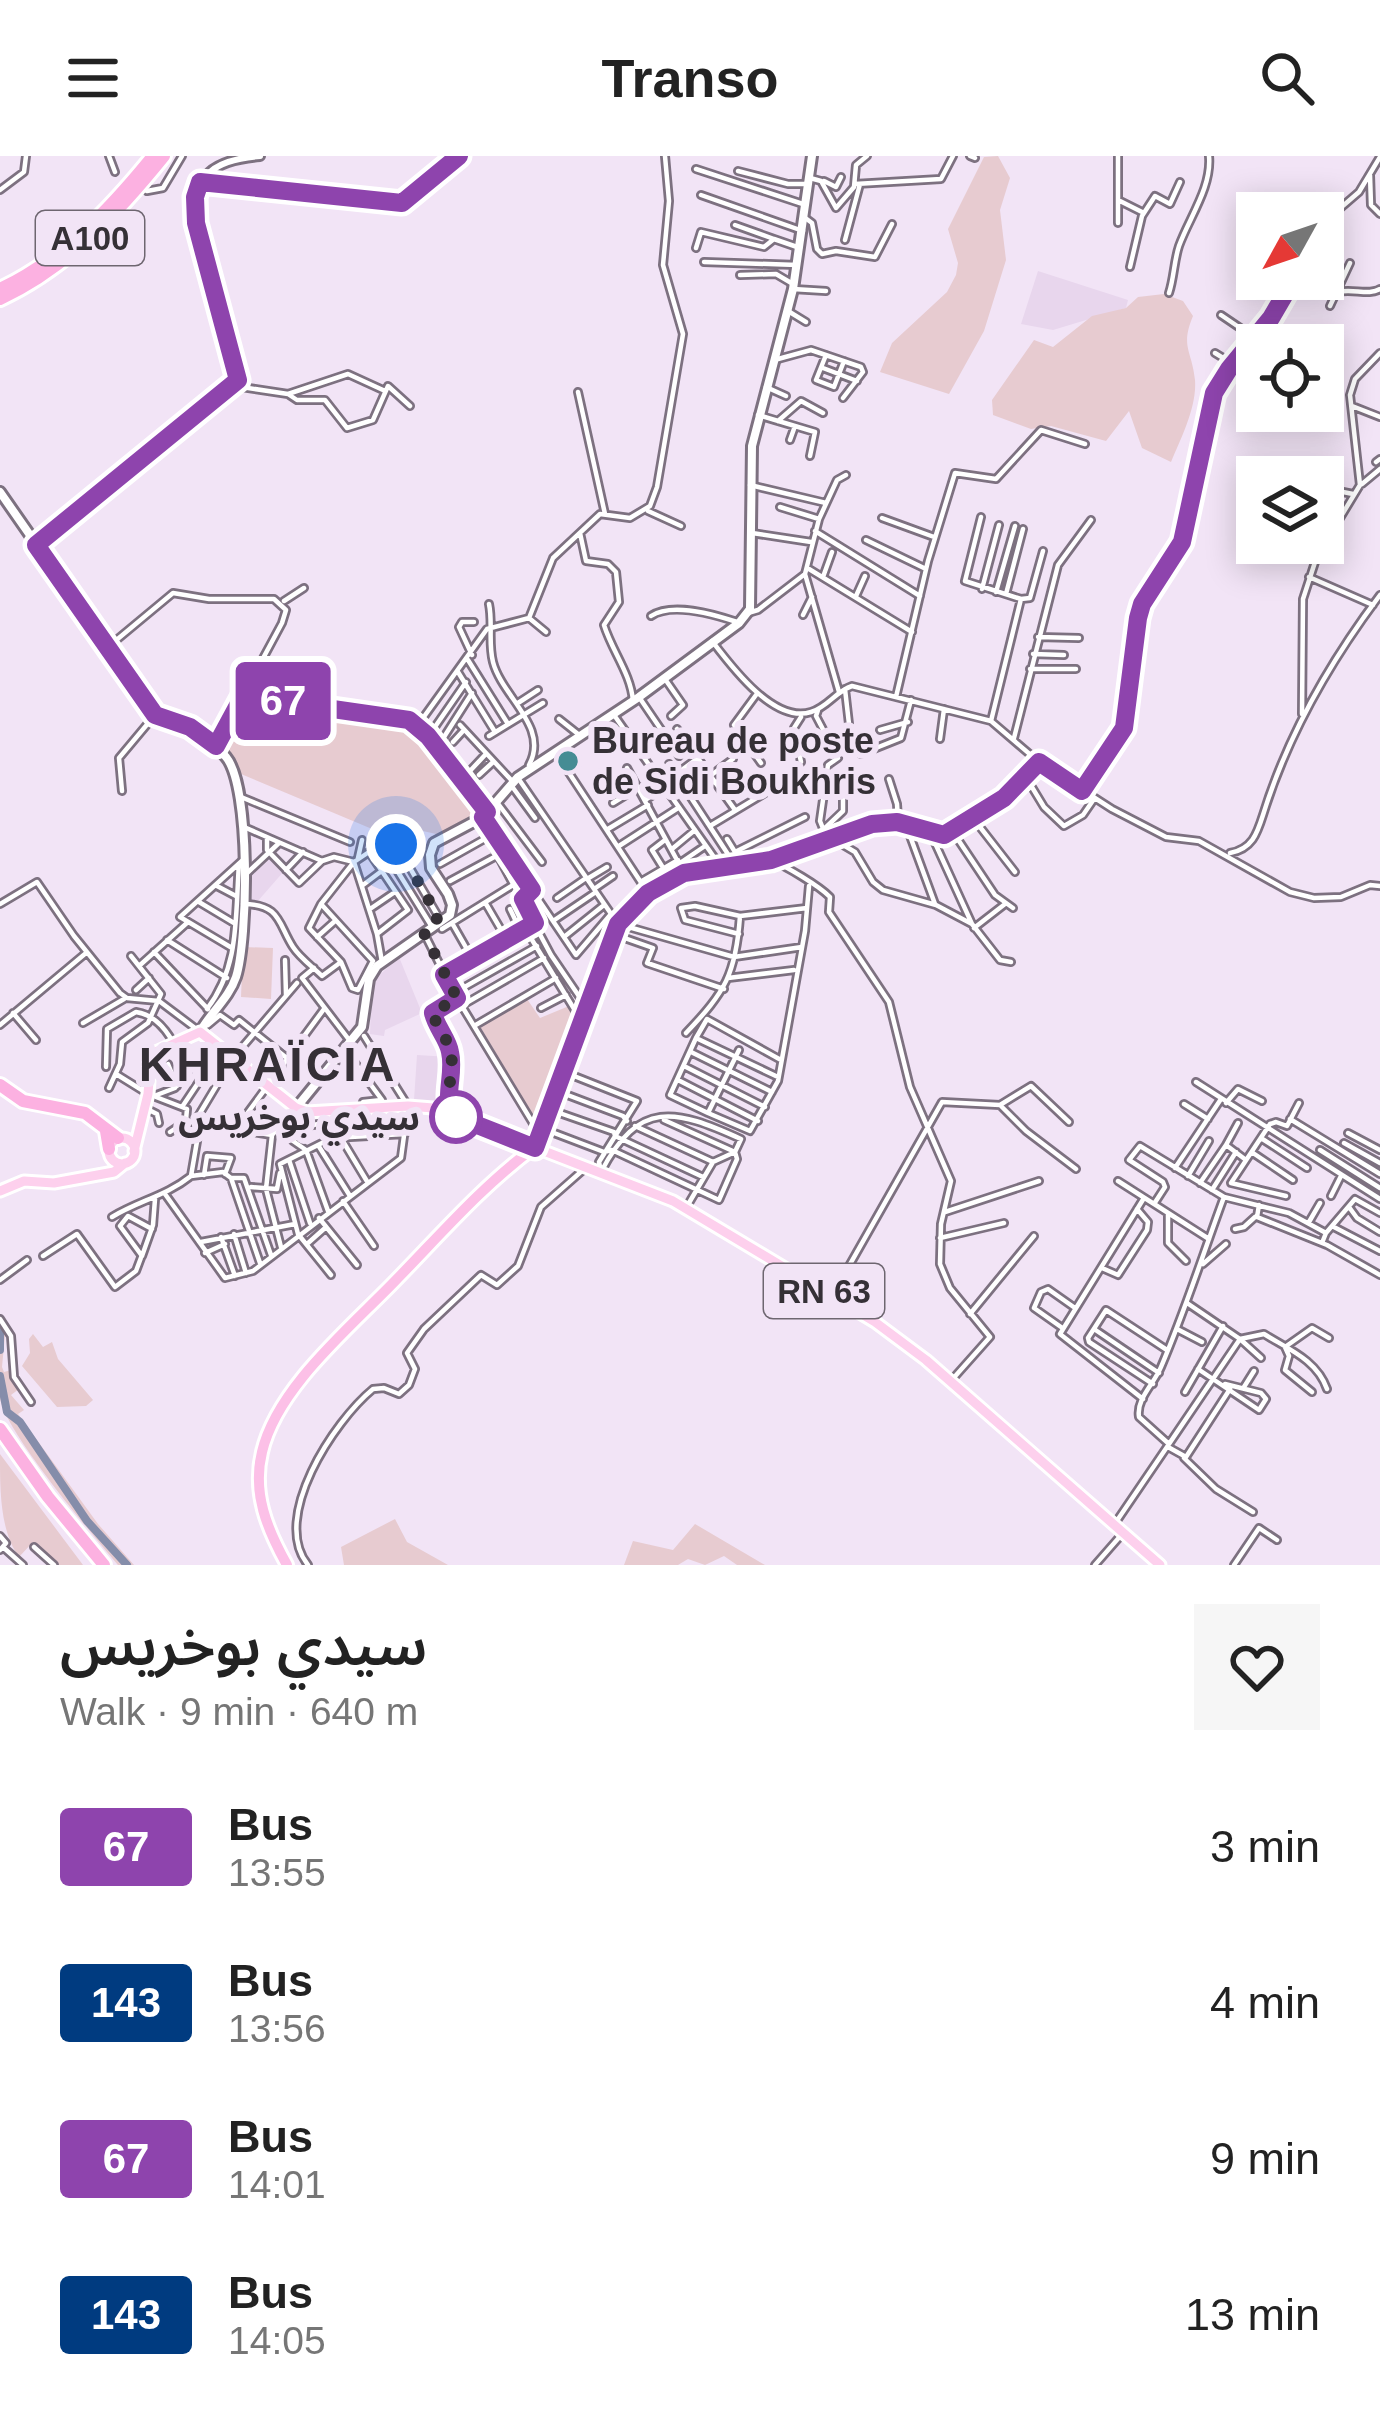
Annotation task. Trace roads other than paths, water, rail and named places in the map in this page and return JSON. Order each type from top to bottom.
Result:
[{"type":"highway","name":"A100","points":[[0,290],[72,243],[152,156]]},
{"type":"highway","name":"A100","points":[[0,299],[50,271],[83,245],[164,156]]},
{"type":"highway","points":[[0,1085],[23,1101],[85,1113],[114,1143]]},
{"type":"highway","points":[[289,1565],[266,1522],[259,1486],[261,1455],[277,1415],[343,1334],[539,1137]]},
{"type":"highway","points":[[289,1565],[272,1524],[264,1486],[266,1453],[282,1416],[337,1347],[498,1182],[533,1156],[539,1137]]},
{"type":"highway","points":[[520,1142],[522,1157]]},
{"type":"highway","points":[[0,1429],[104,1565]]},
{"type":"highway","points":[[0,1442],[94,1565]]},
{"type":"main road","points":[[200,1032],[296,1108],[366,1019],[367,988],[377,963],[450,915],[452,905],[431,868],[434,843],[485,814],[514,781],[664,679],[748,613],[752,604],[750,485],[758,415],[770,389],[788,311],[813,180],[812,156]]},
{"type":"main road","points":[[0,493],[155,715],[190,727],[235,768],[244,827],[240,954],[234,983],[209,1011],[200,1032],[152,1054],[151,1095],[134,1151],[120,1170],[54,1183],[24,1181],[0,1191]]},
{"type":"main road","name":"RN 63","points":[[296,1108],[342,1119],[362,1108],[433,1108],[520,1142],[539,1137],[586,1166],[686,1208],[899,1339],[1160,1565]]},
{"type":"main road","points":[[114,1143],[138,1134]]},
{"type":"main road","points":[[114,1143],[130,1141],[134,1151]]},
{"type":"main road","points":[[114,1143],[125,1163]]},
{"type":"main road","points":[[106,1173],[114,1143]]},
{"type":"street","points":[[0,190],[24,172],[26,156]]},
{"type":"street","points":[[109,156],[115,172]]},
{"type":"street","points":[[147,191],[163,188],[182,156]]},
{"type":"street","points":[[36,545],[235,386],[237,374],[196,223],[195,197],[200,182],[233,158],[260,156]]},
{"type":"street","points":[[200,182],[402,203],[459,156]]},
{"type":"street","points":[[529,618],[553,558],[600,514],[630,518],[647,511],[657,487],[683,334],[663,265],[669,200],[665,156]]},
{"type":"street","points":[[845,240],[857,184],[856,165],[867,156]]},
{"type":"street","points":[[813,180],[833,208],[857,184],[941,179],[953,156]]},
{"type":"street","points":[[1118,156],[1118,223]]},
{"type":"street","points":[[1168,293],[1177,251],[1197,210],[1209,156]]},
{"type":"street","points":[[1344,205],[1359,192],[1380,157]]},
{"type":"street","points":[[696,169],[806,205]]},
{"type":"street","points":[[738,171],[788,184],[813,180],[836,187],[841,177]]},
{"type":"street","points":[[1370,175],[1371,205],[1380,214]]},
{"type":"street","points":[[1130,267],[1144,213],[1154,196],[1170,204],[1180,182]]},
{"type":"street","points":[[701,195],[802,231]]},
{"type":"street","points":[[1118,200],[1144,213]]},
{"type":"street","points":[[804,218],[810,219],[822,254],[836,250],[875,257],[892,224]]},
{"type":"street","points":[[736,225],[800,248]]},
{"type":"street","points":[[696,248],[701,232],[764,247],[774,239]]},
{"type":"street","points":[[704,262],[797,265]]},
{"type":"street","points":[[1344,278],[1350,263]]},
{"type":"street","points":[[740,275],[776,274],[793,286],[826,291]]},
{"type":"street","points":[[1344,291],[1380,289]]},
{"type":"street","points":[[1330,306],[1333,300]]},
{"type":"street","points":[[788,311],[806,322]]},
{"type":"street","points":[[1221,315],[1236,325]]},
{"type":"street","points":[[773,361],[811,350],[863,370],[843,398]]},
{"type":"street","points":[[1215,353],[1233,364]]},
{"type":"street","points":[[1360,484],[1350,405],[1355,379],[1380,353]]},
{"type":"street","points":[[826,355],[816,380],[829,387],[844,361]]},
{"type":"street","points":[[1082,791],[1124,728],[1142,604],[1182,542],[1214,393],[1236,360]]},
{"type":"street","points":[[820,368],[857,381]]},
{"type":"street","points":[[288,394],[348,374],[384,391]]},
{"type":"street","points":[[235,386],[288,394],[297,400],[325,400],[346,428],[374,420],[388,386],[410,406]]},
{"type":"street","points":[[771,401],[770,389],[786,396]]},
{"type":"street","points":[[578,392],[605,514]]},
{"type":"street","points":[[778,422],[800,401],[823,412]]},
{"type":"street","points":[[1350,405],[1380,417]]},
{"type":"street","points":[[758,415],[817,434],[810,456]]},
{"type":"street","points":[[790,440],[794,426]]},
{"type":"street","points":[[896,697],[934,537],[955,473],[993,481],[1041,430],[1085,444]]},
{"type":"street","points":[[1344,511],[1379,463]]},
{"type":"street","points":[[846,475],[837,480],[819,519],[807,572],[850,708],[849,724]]},
{"type":"street","points":[[750,485],[826,503]]},
{"type":"street","points":[[1344,492],[1354,494]]},
{"type":"street","points":[[780,507],[819,519]]},
{"type":"street","points":[[647,511],[681,526]]},
{"type":"street","points":[[882,518],[934,537]]},
{"type":"street","points":[[981,518],[965,580],[982,589],[1030,598],[1043,550]]},
{"type":"street","points":[[1014,738],[1058,565],[1091,520]]},
{"type":"street","points":[[982,589],[999,525]]},
{"type":"street","points":[[996,592],[1019,528],[1006,594]]},
{"type":"street","points":[[815,531],[920,596]]},
{"type":"street","points":[[752,532],[812,542]]},
{"type":"street","points":[[580,533],[586,561],[608,564],[616,572],[619,602],[604,625],[613,651],[636,699],[679,756]]},
{"type":"street","points":[[866,540],[926,569]]},
{"type":"street","points":[[823,577],[832,552]]},
{"type":"street","points":[[1303,714],[1303,599],[1314,564]]},
{"type":"street","points":[[748,613],[807,572]]},
{"type":"street","points":[[807,572],[912,632]]},
{"type":"street","points":[[856,596],[865,576]]},
{"type":"street","points":[[1309,577],[1372,605]]},
{"type":"street","points":[[282,603],[304,588]]},
{"type":"street","points":[[107,647],[173,593],[209,599],[274,598],[282,603],[286,610],[282,622],[216,746]]},
{"type":"street","points":[[1227,854],[1240,851],[1256,836],[1275,776],[1289,754],[1312,694],[1380,596]]},
{"type":"street","points":[[803,615],[812,597]]},
{"type":"street","points":[[991,721],[1022,599]]},
{"type":"street","points":[[490,604],[496,673],[534,734],[534,758],[514,781]]},
{"type":"street","points":[[651,616],[662,609],[704,612],[739,623]]},
{"type":"street","points":[[418,725],[490,628],[529,618]]},
{"type":"street","points":[[529,618],[546,632]]},
{"type":"street","points":[[474,622],[459,626],[470,657],[508,724]]},
{"type":"street","points":[[1038,637],[1079,638]]},
{"type":"street","points":[[712,641],[756,694],[803,715]]},
{"type":"street","points":[[1033,654],[1064,655]]},
{"type":"street","points":[[1030,669],[1076,669]]},
{"type":"street","points":[[458,672],[492,734],[542,703]]},
{"type":"street","points":[[664,679],[683,705],[671,716]]},
{"type":"street","points":[[428,736],[466,682]]},
{"type":"street","points":[[801,762],[794,728],[803,715],[818,710],[842,690],[864,688],[991,721],[1039,762],[1094,799],[1166,837],[1190,838],[1227,854],[1233,862],[1305,896],[1341,897],[1370,885],[1380,886]]},
{"type":"street","points":[[516,704],[538,690]]},
{"type":"street","points":[[1303,691],[1312,694]]},
{"type":"street","points":[[437,748],[472,693]]},
{"type":"street","points":[[756,694],[734,725],[761,764]]},
{"type":"street","points":[[243,696],[406,719],[418,725],[485,814],[576,955],[611,914]]},
{"type":"street","points":[[861,754],[901,738],[911,700]]},
{"type":"street","points":[[940,739],[944,707]]},
{"type":"street","points":[[818,710],[816,716],[838,758],[828,765],[820,815],[830,840],[855,852],[883,890],[935,904],[973,926]]},
{"type":"street","points":[[613,714],[693,832],[705,868]]},
{"type":"street","points":[[122,791],[119,758],[155,715]]},
{"type":"street","points":[[559,719],[580,736]]},
{"type":"street","points":[[880,730],[908,722]]},
{"type":"street","points":[[454,742],[462,728],[514,781],[618,924],[734,957],[802,947]]},
{"type":"street","points":[[677,729],[735,811]]},
{"type":"street","points":[[683,769],[709,740]]},
{"type":"street","points":[[555,752],[648,893]]},
{"type":"street","points":[[469,772],[485,755]]},
{"type":"street","points":[[710,776],[733,760]]},
{"type":"street","points":[[539,1137],[618,924],[648,893],[684,873],[771,860],[849,829],[897,822],[952,832],[1004,798],[1039,762]]},
{"type":"street","points":[[479,776],[492,763]]},
{"type":"street","points":[[669,764],[740,865]]},
{"type":"street","points":[[598,791],[628,769],[684,873]]},
{"type":"street","points":[[715,783],[736,769],[758,798]]},
{"type":"street","points":[[1024,774],[1044,807],[1064,826],[1083,814],[1094,799]]},
{"type":"street","points":[[889,779],[897,822]]},
{"type":"street","points":[[514,781],[535,818]]},
{"type":"street","points":[[823,830],[843,811],[843,797],[853,782]]},
{"type":"street","points":[[613,803],[639,787]]},
{"type":"street","points":[[608,829],[664,788]]},
{"type":"street","points":[[710,826],[765,794]]},
{"type":"street","points":[[241,797],[350,842]]},
{"type":"street","points":[[496,801],[542,862]]},
{"type":"street","points":[[619,845],[678,808]]},
{"type":"street","points":[[735,852],[805,817]]},
{"type":"street","points":[[973,818],[1015,872]]},
{"type":"street","points":[[906,825],[935,904]]},
{"type":"street","points":[[244,827],[322,861]]},
{"type":"street","points":[[930,831],[973,926],[1000,960],[1011,962]]},
{"type":"street","points":[[671,850],[693,832]]},
{"type":"street","points":[[952,832],[1005,904],[1013,908]]},
{"type":"street","points":[[375,855],[413,836]]},
{"type":"street","points":[[440,863],[488,837],[574,993],[587,1008]]},
{"type":"street","points":[[267,838],[270,853],[301,884],[322,861],[334,857],[356,860]]},
{"type":"street","points":[[728,839],[740,865]]},
{"type":"street","points":[[362,840],[356,860],[377,934],[377,963],[361,988],[355,991],[340,962],[309,925],[356,860],[370,852],[408,912],[377,934]]},
{"type":"street","points":[[665,840],[652,850],[670,879]]},
{"type":"street","points":[[243,877],[279,842]]},
{"type":"street","points":[[681,842],[721,867]]},
{"type":"street","points":[[396,844],[438,916],[430,931]]},
{"type":"street","points":[[385,850],[430,931],[455,996],[539,1137],[608,1151],[718,1200],[746,1130]]},
{"type":"street","points":[[642,881],[698,851]]},
{"type":"street","points":[[286,869],[303,852]]},
{"type":"street","points":[[450,881],[498,855]]},
{"type":"street","points":[[771,860],[830,897],[829,912],[890,1003],[897,1046],[951,1181],[940,1264],[950,1288],[990,1337],[950,1382]]},
{"type":"street","points":[[232,948],[180,917],[241,861]]},
{"type":"street","points":[[154,952],[209,1011],[227,977],[240,900],[241,861]]},
{"type":"street","points":[[557,898],[607,867]]},
{"type":"street","points":[[363,884],[383,870]]},
{"type":"street","points":[[553,921],[613,876]]},
{"type":"street","points":[[430,931],[525,881],[532,890]]},
{"type":"street","points":[[0,904],[37,882],[86,953],[127,998]]},
{"type":"street","points":[[217,886],[278,918],[292,946],[324,977],[340,962]]},
{"type":"street","points":[[781,1060],[707,1019],[670,1095],[746,1130],[758,1121],[778,1077],[802,947],[809,886]]},
{"type":"street","points":[[370,909],[397,890]]},
{"type":"street","points":[[523,899],[532,890]]},
{"type":"street","points":[[199,902],[234,923]]},
{"type":"street","points":[[321,904],[377,963]]},
{"type":"street","points":[[486,904],[507,940]]},
{"type":"street","points":[[564,937],[604,904]]},
{"type":"street","points":[[973,926],[1005,904]]},
{"type":"street","points":[[739,934],[685,920],[680,908],[695,906],[740,916],[807,908]]},
{"type":"street","points":[[509,910],[537,946],[582,1022]]},
{"type":"street","points":[[686,1034],[717,1003],[724,989],[740,916]]},
{"type":"street","points":[[317,937],[335,921]]},
{"type":"street","points":[[139,966],[188,922]]},
{"type":"street","points":[[452,923],[472,958]]},
{"type":"street","points":[[444,975],[535,923]]},
{"type":"street","points":[[616,935],[653,948],[647,963],[724,989]]},
{"type":"street","points":[[167,940],[227,977]]},
{"type":"street","points":[[452,1115],[448,1105],[450,1050],[433,1013],[537,946]]},
{"type":"street","points":[[0,1025],[86,953]]},
{"type":"street","points":[[109,1088],[122,1042],[144,1027],[161,994],[130,956]]},
{"type":"street","points":[[461,1006],[544,958]]},
{"type":"street","points":[[285,960],[286,995]]},
{"type":"street","points":[[314,968],[302,978],[350,1041]]},
{"type":"street","points":[[728,978],[797,970]]},
{"type":"street","points":[[136,989],[149,978]]},
{"type":"street","points":[[473,1026],[556,978]]},
{"type":"street","points":[[190,1176],[194,1123],[233,1058],[296,983]]},
{"type":"street","points":[[541,1008],[566,995]]},
{"type":"street","points":[[83,1023],[127,998],[159,1000],[200,1032],[220,1016],[234,1025],[239,1020],[288,1059]]},
{"type":"street","points":[[235,1130],[325,1009]]},
{"type":"street","points":[[106,1067],[107,1029],[136,1012],[151,1016],[188,1071],[177,1086],[151,1095]]},
{"type":"street","points":[[14,1013],[36,1040]]},
{"type":"street","points":[[161,1025],[176,1013]]},
{"type":"street","points":[[165,1193],[225,1278],[246,1273],[401,1158],[408,1106],[364,1036]]},
{"type":"street","points":[[696,1037],[738,1053],[778,1077]]},
{"type":"street","points":[[690,1051],[772,1092]]},
{"type":"street","points":[[708,1113],[738,1053]]},
{"type":"street","points":[[184,1104],[212,1062]]},
{"type":"street","points":[[355,1063],[382,1100],[363,1102],[362,1108]]},
{"type":"street","points":[[168,1064],[177,1086]]},
{"type":"street","points":[[683,1066],[765,1107]]},
{"type":"street","points":[[563,1072],[638,1101],[631,1124],[599,1162],[601,1172]]},
{"type":"street","points":[[116,1074],[151,1095],[184,1104]]},
{"type":"street","points":[[677,1080],[758,1121]]},
{"type":"street","points":[[1196,1082],[1342,1176],[1379,1194]]},
{"type":"street","points":[[832,1296],[942,1102],[1000,1105],[1031,1086],[1069,1122]]},
{"type":"street","points":[[1175,1168],[1224,1101],[1240,1089],[1262,1101]]},
{"type":"street","points":[[557,1090],[622,1115],[631,1124],[713,1162]]},
{"type":"street","points":[[169,1091],[184,1104],[194,1123]]},
{"type":"street","points":[[1286,1196],[1232,1184],[1268,1128],[1273,1122],[1285,1127],[1299,1103]]},
{"type":"street","points":[[1184,1104],[1208,1119]]},
{"type":"street","points":[[1000,1105],[1076,1169]]},
{"type":"street","points":[[376,1107],[382,1135]]},
{"type":"street","points":[[145,1108],[157,1114],[159,1124]]},
{"type":"street","points":[[281,1247],[266,1189],[272,1135],[296,1108]]},
{"type":"street","points":[[549,1109],[614,1132],[703,1177]]},
{"type":"street","points":[[631,1124],[684,1115],[741,1139]]},
{"type":"street","points":[[660,1118],[735,1152]]},
{"type":"street","points":[[328,1211],[306,1150],[293,1142],[307,1126],[342,1119],[406,1124]]},
{"type":"street","points":[[336,1138],[342,1119]]},
{"type":"street","points":[[1290,1119],[1380,1174]]},
{"type":"street","points":[[170,1132],[194,1123],[272,1135]]},
{"type":"street","points":[[1200,1183],[1238,1123]]},
{"type":"street","points":[[1348,1133],[1380,1150]]},
{"type":"street","points":[[280,1164],[336,1138],[405,1134]]},
{"type":"street","points":[[336,1138],[368,1183]]},
{"type":"street","points":[[1261,1138],[1307,1168]]},
{"type":"street","points":[[1188,1176],[1209,1142]]},
{"type":"street","points":[[1365,1142],[1366,1154]]},
{"type":"street","points":[[1344,1143],[1380,1162]]},
{"type":"street","points":[[318,1145],[374,1246]]},
{"type":"street","points":[[1226,1145],[1246,1160]]},
{"type":"street","points":[[1154,1204],[1165,1187],[1163,1182],[1129,1160],[1143,1147],[1224,1197],[1309,1222],[1326,1233]]},
{"type":"street","points":[[248,1187],[277,1189],[286,1150]]},
{"type":"street","points":[[1320,1150],[1379,1194]]},
{"type":"street","points":[[686,1208],[713,1162],[735,1152]]},
{"type":"street","points":[[1212,1190],[1236,1152]]},
{"type":"street","points":[[1252,1152],[1293,1180]]},
{"type":"street","points":[[204,1176],[207,1156],[231,1158],[228,1176],[260,1263]]},
{"type":"street","points":[[289,1160],[310,1225]]},
{"type":"street","points":[[280,1164],[298,1234],[331,1275]]},
{"type":"street","points":[[308,1565],[296,1543],[302,1496],[307,1478],[340,1424],[373,1389],[399,1394],[406,1389],[415,1369],[407,1353],[417,1336],[481,1275],[488,1275],[497,1285],[515,1271],[542,1207],[586,1166]]},
{"type":"street","points":[[112,1217],[135,1202],[155,1199],[190,1176],[244,1178],[271,1255]]},
{"type":"street","points":[[1331,1196],[1342,1176]]},
{"type":"street","points":[[945,1212],[1039,1181]]},
{"type":"street","points":[[1118,1181],[1209,1239]]},
{"type":"street","points":[[1369,1207],[1379,1194]]},
{"type":"street","points":[[1224,1197],[1159,1373],[1138,1407],[1139,1417],[1216,1489],[1253,1512]]},
{"type":"street","points":[[1143,1399],[1071,1346],[1061,1336],[1061,1327],[1144,1198]]},
{"type":"street","points":[[1322,1244],[1355,1198],[1380,1213]]},
{"type":"street","points":[[43,1256],[76,1234],[115,1287],[136,1271],[152,1229],[155,1199]]},
{"type":"street","points":[[1309,1222],[1320,1203]]},
{"type":"street","points":[[1235,1229],[1256,1216],[1259,1205]]},
{"type":"street","points":[[1349,1207],[1358,1219],[1380,1232]]},
{"type":"street","points":[[180,1214],[189,1208]]},
{"type":"street","points":[[1101,1268],[1118,1275],[1148,1230],[1148,1222],[1137,1210]]},
{"type":"street","points":[[1168,1213],[1168,1243],[1186,1261]]},
{"type":"street","points":[[142,1255],[120,1226],[128,1216],[152,1229]]},
{"type":"street","points":[[1256,1216],[1380,1274]]},
{"type":"street","points":[[319,1218],[357,1265]]},
{"type":"street","points":[[940,1238],[1004,1223]]},
{"type":"street","points":[[200,1242],[295,1224]]},
{"type":"street","points":[[1333,1226],[1380,1251]]},
{"type":"street","points":[[307,1244],[327,1227]]},
{"type":"street","points":[[233,1234],[246,1273]]},
{"type":"street","points":[[970,1314],[1034,1236]]},
{"type":"street","points":[[221,1237],[235,1276]]},
{"type":"street","points":[[205,1253],[225,1244]]},
{"type":"street","points":[[1200,1265],[1226,1244]]},
{"type":"street","points":[[0,1280],[27,1260]]},
{"type":"street","points":[[1061,1327],[1034,1308],[1041,1292],[1048,1289],[1076,1308]]},
{"type":"street","points":[[1187,1303],[1261,1358]]},
{"type":"street","points":[[1153,1384],[1089,1342],[1094,1329],[1108,1311],[1168,1350]]},
{"type":"street","points":[[0,1319],[11,1336],[14,1377],[31,1402]]},
{"type":"street","points":[[1185,1391],[1223,1326]]},
{"type":"street","points":[[1285,1347],[1312,1328],[1329,1338]]},
{"type":"street","points":[[1094,1329],[1159,1373]]},
{"type":"street","points":[[1177,1329],[1202,1342]]},
{"type":"street","points":[[1095,1565],[1240,1339],[1264,1334],[1317,1369],[1327,1389]]},
{"type":"street","points":[[1285,1347],[1289,1356],[1285,1370],[1312,1392]]},
{"type":"street","points":[[1198,1369],[1259,1410],[1265,1396],[1227,1387]]},
{"type":"street","points":[[1244,1388],[1253,1371]]},
{"type":"street","points":[[1184,1458],[1227,1387]]},
{"type":"street","points":[[1,1524],[2,1549],[23,1565]]},
{"type":"street","points":[[1234,1565],[1259,1528],[1277,1540]]},
{"type":"street","points":[[34,1546],[54,1565]]},
{"type":"waterway","points":[[0,1328],[0,1350]]},
{"type":"waterway","points":[[0,1376],[7,1412],[20,1422],[87,1521],[127,1565]]},
{"type":"place","name":"Bureau de poste de Sidi Boukhris","points":[[568,761]]},
{"type":"place","name":"سيدي بوخريس","points":[[456,1117]]},
{"type":"district","name":"KHRAÏCIA","points":[[268,1064]]}]
